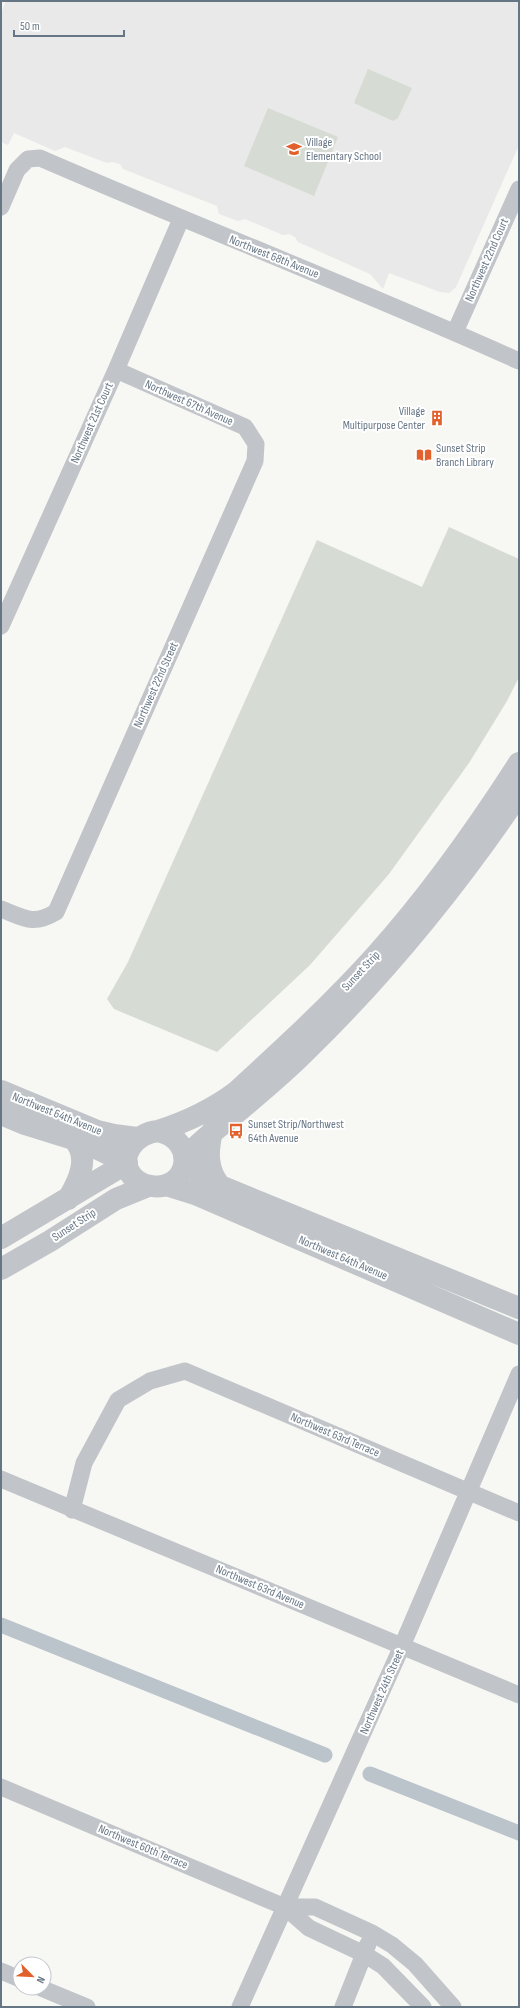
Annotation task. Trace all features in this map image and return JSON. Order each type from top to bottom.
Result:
[{"type":"street","name":"Northwest 68th Avenue","points":[[1,207],[17,170],[28,159],[40,158],[181,219],[455,332],[519,361]]},
{"type":"street","name":"Northwest 22nd Court","points":[[455,332],[519,189]]},
{"type":"street","name":"Northwest 21st Court","points":[[1,626],[116,370],[181,219]]},
{"type":"street","name":"Northwest 67th Avenue","points":[[116,370],[245,427],[256,444]]},
{"type":"street","name":"Northwest 22nd Street","points":[[1,909],[28,920],[44,919],[56,912],[255,461],[256,444]]},
{"type":"street","name":"Sunset Strip","points":[[158,1131],[191,1119],[222,1102],[236,1092],[318,1016],[376,954],[412,912],[466,842],[519,763]]},
{"type":"street","name":"Sunset Strip","points":[[186,1158],[212,1132],[300,1057],[376,979],[430,916],[470,866],[519,794]]},
{"type":"street","name":"Northwest 64th Avenue","points":[[1,1091],[97,1131],[114,1136],[137,1138]]},
{"type":"street","name":"Northwest 64th Avenue","points":[[1,1114],[25,1124],[71,1137],[127,1163]]},
{"type":"street","points":[[158,1131],[167,1134],[178,1142],[186,1158],[179,1176],[157,1185],[134,1178],[128,1169],[127,1163],[128,1151],[137,1138],[148,1133],[158,1131]]},
{"type":"street","points":[[212,1132],[209,1144],[209,1164],[215,1180],[220,1186]]},
{"type":"street","points":[[68,1199],[79,1179],[82,1160],[79,1146],[71,1137]]},
{"type":"street","name":"Northwest 64th Avenue","points":[[186,1158],[203,1179],[519,1308]]},
{"type":"street","name":"Sunset Strip","points":[[1,1238],[127,1163]]},
{"type":"street","name":"Sunset Strip","points":[[1,1269],[50,1241],[116,1199],[157,1185]]},
{"type":"street","name":"Northwest 64th Avenue","points":[[157,1185],[195,1194],[519,1334]]},
{"type":"street","name":"Northwest 63rd Terrace","points":[[72,1510],[84,1463],[118,1400],[150,1381],[185,1371],[519,1513]]},
{"type":"street","name":"Northwest 24th Street","points":[[240,2007],[402,1646],[467,1491],[519,1374]]},
{"type":"street","name":"Northwest 63rd Avenue","points":[[1,1479],[72,1510],[519,1695]]},
{"type":"street","name":"Northwest 60th Terrace","points":[[1,1787],[285,1907],[309,1928],[364,1954],[382,1966],[423,2007]]},
{"type":"street","name":"Northwest 60th Terrace","points":[[285,1907],[316,1908],[372,1933],[392,1945],[414,1964],[453,2007]]},
{"type":"street","points":[[343,2007],[372,1933]]},
{"type":"street","points":[[1,1971],[12,1976]]},
{"type":"street","points":[[52,1993],[87,2007]]},
{"type":"shaded area","name":"Village Elementary School","points":[[6,1],[519,1],[519,145],[456,287],[449,293],[440,292],[389,273],[383,289],[370,274],[298,242],[295,237],[289,234],[283,235],[245,219],[238,221],[219,214],[217,206],[123,169],[120,164],[112,162],[107,163],[65,147],[55,151],[14,133],[8,145],[1,142],[1,13]]},
{"type":"shaded area","points":[[368,69],[412,88],[398,118],[393,121],[354,103]]},
{"type":"shaded area","points":[[268,108],[338,137],[314,196],[244,166]]},
{"type":"shaded area","points":[[449,527],[519,559],[519,677],[507,701],[469,763],[389,874],[310,965],[217,1052],[114,1009],[107,999],[128,962],[317,540],[422,587]]},
{"type":"waterway","points":[[1,1625],[325,1755]]},
{"type":"waterway","points":[[370,1774],[519,1833]]},
{"type":"place","name":"Village Elementary School","points":[[294,149]]},
{"type":"place","name":"Village Multipurpose Center","points":[[437,418]]},
{"type":"place","name":"Sunset Strip Branch Library","points":[[424,455]]},
{"type":"place","name":"Sunset Strip/Northwest 64th Avenue","points":[[236,1131]]}]
